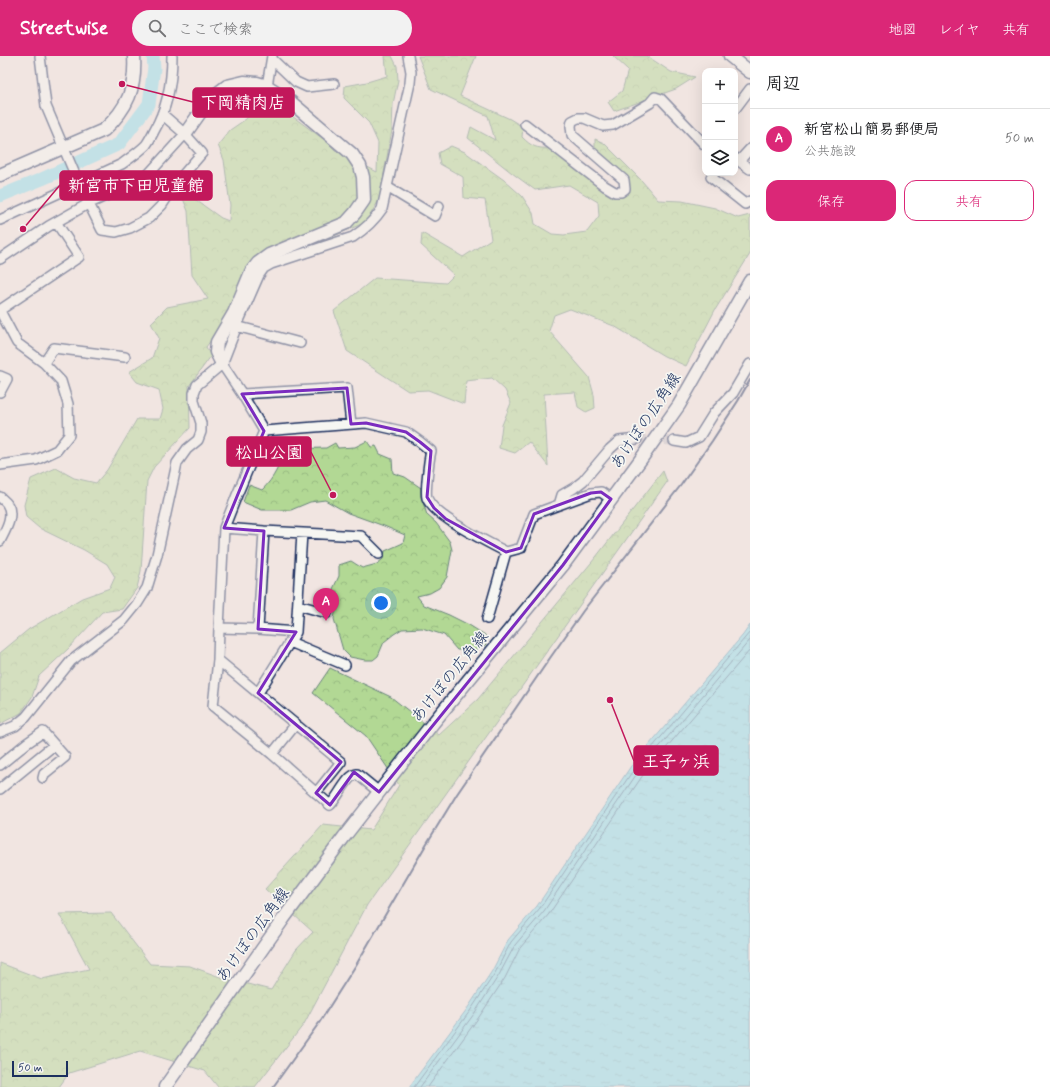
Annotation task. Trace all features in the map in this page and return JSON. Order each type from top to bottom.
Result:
[{"type":"main road","points":[[0,175],[104,130],[114,121],[124,108],[129,96],[135,70],[134,56]]},
{"type":"main road","points":[[730,56],[750,72]]},
{"type":"main road","points":[[185,134],[210,100],[227,86],[244,82],[257,83],[267,86],[286,98],[352,154],[360,166],[363,177],[364,200],[346,223],[269,255],[258,263],[251,272],[234,313],[217,342],[216,352],[222,364]]},
{"type":"main road","name":"あけぼの広角線","points":[[166,1086],[284,918],[344,837],[433,723],[563,565],[612,499],[679,405],[750,281]]},
{"type":"street","points":[[40,56],[46,106],[88,204],[102,230],[116,232],[130,228],[149,218],[162,205],[177,182],[202,153],[185,134],[162,114]]},
{"type":"street","points":[[0,220],[122,164],[147,144],[158,124],[166,104],[171,85],[172,56]]},
{"type":"street","points":[[0,732],[15,726],[26,717],[71,661],[124,620],[141,599],[147,588],[157,555],[177,463],[187,450],[198,440],[201,432],[201,423],[194,401],[194,393],[197,385],[222,364],[236,326],[259,275],[264,268],[271,264],[353,237],[373,222],[382,209],[410,83],[411,72],[408,56]]},
{"type":"street","points":[[272,57],[296,82],[307,87],[334,84]]},
{"type":"street","points":[[267,86],[272,57]]},
{"type":"street","points":[[738,105],[750,89]]},
{"type":"street","points":[[525,124],[605,186],[615,192],[622,192],[625,189],[624,180],[572,135],[572,121],[578,118],[584,118],[603,126],[613,125],[655,98],[661,99],[702,142]]},
{"type":"street","points":[[0,259],[56,222],[88,204],[145,178],[185,134]]},
{"type":"street","points":[[738,159],[750,149]]},
{"type":"street","points":[[738,161],[750,169]]},
{"type":"street","points":[[712,176],[711,177],[746,204],[750,201]]},
{"type":"street","points":[[387,187],[435,216],[439,206]]},
{"type":"street","points":[[0,465],[36,460],[57,450],[69,435],[68,404],[61,381],[44,363],[16,343],[0,311],[79,257],[56,222]]},
{"type":"street","points":[[236,326],[300,343]]},
{"type":"street","points":[[44,363],[54,348],[126,357]]},
{"type":"street","points":[[222,364],[264,430]]},
{"type":"street","points":[[674,441],[686,443],[698,436],[714,412],[733,393],[750,364]]},
{"type":"street","points":[[0,376],[7,379],[0,392]]},
{"type":"street","points":[[242,394],[347,388],[352,424]]},
{"type":"street","points":[[264,430],[366,423],[406,432],[431,452],[427,497],[434,508],[446,519],[506,552],[521,548],[534,514],[591,493],[601,492],[612,499]]},
{"type":"street","points":[[264,430],[224,528],[218,628],[218,660],[213,706],[272,754],[330,805],[334,802],[350,778],[357,774],[379,792]]},
{"type":"street","points":[[559,505],[562,495],[583,481],[610,449],[619,441],[637,439]]},
{"type":"street","points":[[0,497],[8,504],[11,514],[0,541]]},
{"type":"street","points":[[224,528],[360,536],[379,554]]},
{"type":"street","points":[[258,629],[264,531]]},
{"type":"street","points":[[258,693],[296,632],[302,533]]},
{"type":"street","points":[[487,619],[506,552]]},
{"type":"street","points":[[298,605],[328,613]]},
{"type":"street","points":[[218,628],[296,632]]},
{"type":"street","points":[[290,642],[345,665]]},
{"type":"street","points":[[218,660],[341,762],[316,793]]},
{"type":"street","points":[[272,754],[296,724]]},
{"type":"street","points":[[0,765],[43,732],[65,757],[44,774],[43,778]]},
{"type":"street","points":[[0,788],[54,745]]},
{"type":"highlighted area","points":[[347,388],[351,424],[366,423],[406,432],[431,451],[427,497],[434,508],[446,519],[506,552],[521,548],[534,514],[591,493],[601,492],[611,499],[563,565],[379,792],[354,772],[330,805],[316,793],[341,762],[258,693],[296,632],[258,629],[264,531],[224,528],[264,431],[242,394]]},
{"type":"green space","points":[[385,56],[392,56],[397,66],[398,80],[393,104],[392,130],[379,200],[366,222],[265,264],[206,347],[211,356],[189,386],[190,428],[154,467],[147,481],[141,571],[137,588],[122,609],[102,612],[69,648],[39,676],[32,697],[21,713],[0,724],[0,653],[29,629],[82,598],[110,588],[115,577],[107,564],[84,550],[39,528],[26,517],[24,505],[31,479],[56,468],[74,478],[96,483],[107,470],[137,419],[160,419],[163,409],[159,390],[137,382],[129,372],[152,358],[159,338],[151,323],[167,307],[208,299],[192,275],[188,211],[182,196],[186,193],[221,218],[229,221],[230,205],[224,160],[218,145],[230,130],[246,119],[250,114],[247,101],[250,91],[262,94],[326,141],[335,150],[377,172],[378,143],[369,123],[344,98],[345,86],[367,82],[387,76]]},
{"type":"green space","points":[[418,56],[476,56],[460,96],[510,119],[523,127],[522,137],[528,143],[541,148],[550,148],[604,189],[628,190],[599,155],[595,148],[595,139],[604,143],[642,181],[658,200],[682,201],[715,208],[738,218],[750,215],[750,254],[715,310],[686,366],[664,356],[614,326],[570,309],[554,315],[549,331],[589,377],[594,395],[595,408],[586,412],[578,407],[575,392],[544,394],[548,466],[529,442],[515,453],[499,448],[502,425],[511,403],[505,390],[492,378],[466,381],[464,404],[428,390],[408,391],[347,351],[334,311],[375,278],[446,283],[454,275],[421,245],[422,233],[463,257],[491,239],[485,200],[464,198],[463,177],[440,164],[438,153],[451,146],[465,152],[504,180],[522,196],[533,213],[535,224],[552,234],[564,235],[587,232],[599,216],[598,202],[569,185],[535,190],[468,138],[471,127],[495,140],[488,116],[431,89]]},
{"type":"green space","points":[[613,56],[647,56],[671,72],[695,77],[676,89],[614,111],[608,102],[622,91],[628,70]]},
{"type":"green space","points":[[367,441],[371,447],[376,446],[380,454],[392,459],[393,473],[405,477],[421,488],[421,496],[427,515],[436,523],[450,542],[452,550],[447,577],[439,588],[430,593],[417,596],[424,605],[449,615],[485,635],[486,645],[476,650],[457,650],[444,635],[422,628],[402,629],[384,642],[378,656],[373,660],[350,657],[343,650],[334,619],[336,607],[333,589],[339,576],[339,565],[351,561],[362,568],[377,564],[383,559],[385,551],[403,543],[405,535],[348,513],[325,500],[310,502],[291,510],[262,510],[243,502],[249,485],[262,490],[270,480],[279,466],[285,449],[326,448],[335,443],[338,448],[355,447]]},
{"type":"green space","points":[[663,471],[667,482],[367,905],[304,1024],[255,1087],[218,1087],[205,1071],[140,1051],[69,1073],[59,1087],[0,1087],[0,963],[42,979],[89,969],[59,914],[111,913],[150,964],[190,966],[220,977],[271,990],[296,950],[313,932],[265,889],[323,825],[371,830],[399,785],[366,736],[313,693],[330,668],[391,697],[439,735],[478,699],[596,557]]},
{"type":"water","points":[[750,625],[750,1087],[409,1087],[467,1009],[492,971],[508,940],[537,906],[631,766]]},
{"type":"waterway","points":[[0,196],[42,179],[119,144],[149,104],[154,68],[153,56]]},
{"type":"tunnel","points":[[637,439],[674,441]]},
{"type":"railway","points":[[273,1087],[319,1023],[356,965],[457,794],[583,611],[681,485],[712,441],[750,380]]},
{"type":"place","name":"下岡精肉店","points":[[122,84]]},
{"type":"place","name":"新宮市下田児童館","points":[[23,229]]},
{"type":"place","name":"松山公園","points":[[333,495]]},
{"type":"place","name":"新宮松山簡易郵便局","points":[[326,621]]},
{"type":"place","name":"王子ヶ浜","points":[[610,700]]}]
